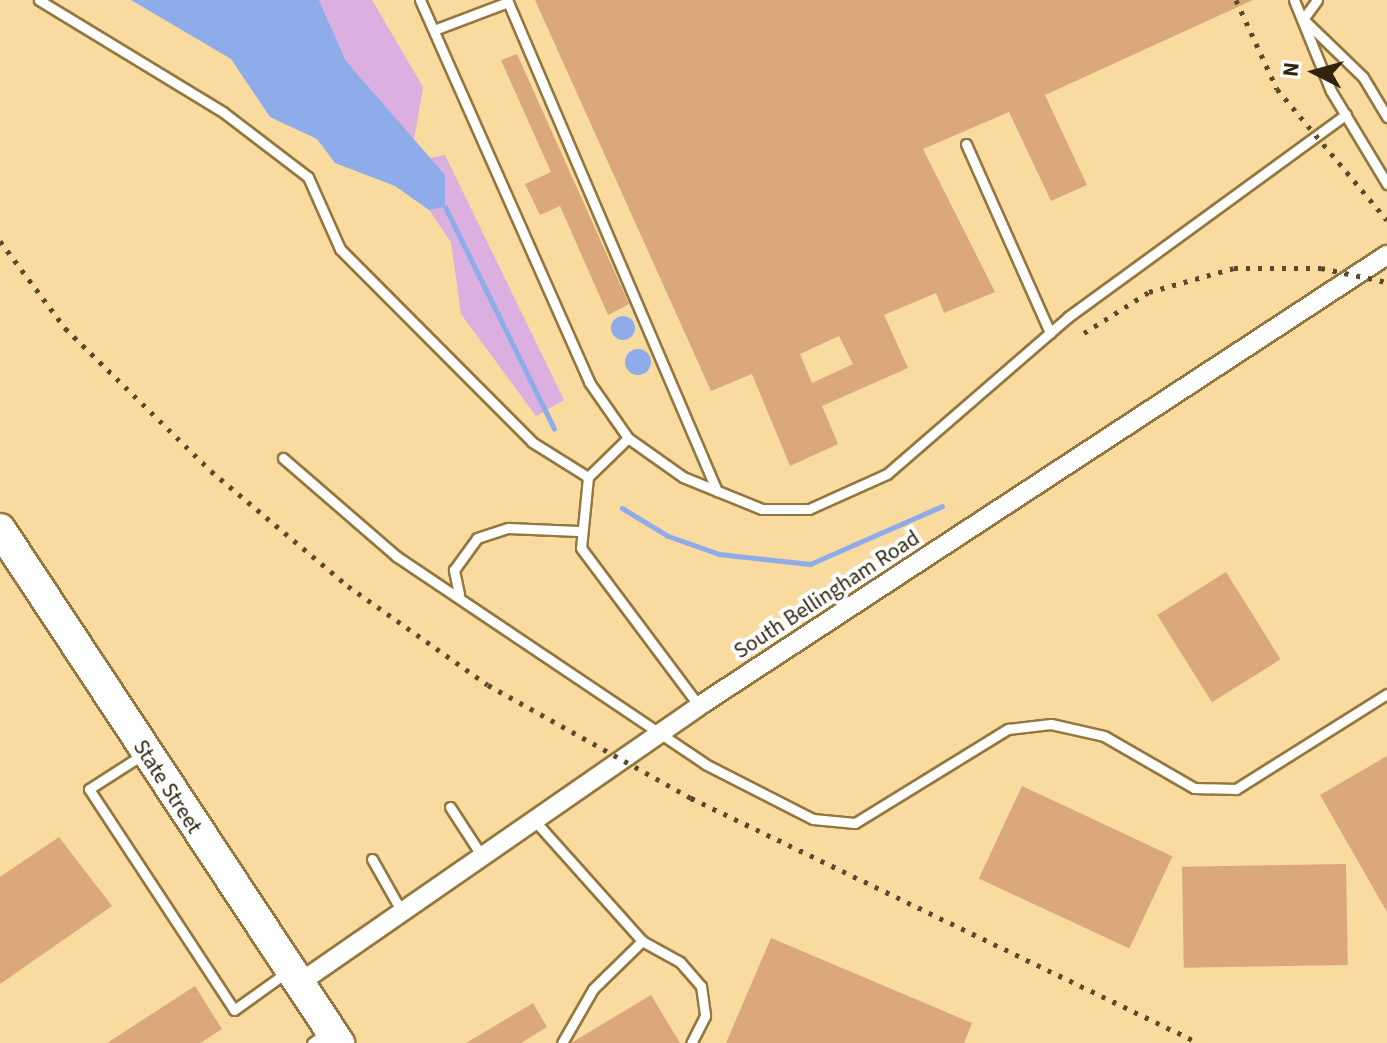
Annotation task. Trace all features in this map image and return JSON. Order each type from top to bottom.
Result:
[{"type":"main road","name":"State Street","points":[[1,531],[293,977],[327,1039]]},
{"type":"street","name":"South Bellingham Road","points":[[293,977],[402,912],[699,706],[1387,255]]},
{"type":"lane","points":[[39,0],[223,112],[308,177],[340,249],[532,442],[588,477]]},
{"type":"lane","points":[[420,0],[589,382],[628,438],[683,477],[762,509],[809,509],[887,474],[1050,333],[1309,134],[1346,114]]},
{"type":"lane","points":[[1294,0],[1346,114],[1387,184]]},
{"type":"lane","points":[[1303,19],[1317,0]]},
{"type":"lane","points":[[434,30],[508,2],[717,491]]},
{"type":"lane","points":[[1303,19],[1363,77],[1387,117]]},
{"type":"lane","points":[[966,144],[1050,333]]},
{"type":"lane","points":[[628,438],[588,477],[578,531],[581,548],[699,706]]},
{"type":"lane","points":[[283,458],[340,513],[660,733],[773,804],[855,823],[1008,729],[1051,724],[1104,736],[1194,788],[1236,789],[1387,694]]},
{"type":"lane","points":[[459,594],[454,570],[477,538],[508,528],[578,531]]},
{"type":"lane","points":[[145,753],[89,789],[234,1010],[293,977]]},
{"type":"lane","points":[[450,807],[482,856]]},
{"type":"lane","points":[[534,820],[642,941],[680,962],[701,986],[705,1016],[691,1043]]},
{"type":"lane","points":[[372,859],[402,912]]},
{"type":"lane","points":[[562,1043],[593,989],[642,941]]},
{"type":"shaded area","points":[[319,0],[372,0],[423,87],[414,140],[346,61]]},
{"type":"shaded area","points":[[445,155],[564,400],[536,416],[461,314],[451,242],[429,210],[445,206],[445,175],[430,158]]},
{"type":"water","points":[[131,0],[319,0],[346,61],[445,175],[445,207],[429,210],[395,186],[335,163],[317,139],[270,117],[231,59]]},
{"type":"water","points":[[618,316],[628,316],[635,323],[635,333],[628,340],[618,340],[611,333],[611,323]]},
{"type":"water","points":[[638,349],[647,353],[651,362],[647,371],[638,375],[629,371],[625,362],[629,353]]},
{"type":"building","points":[[535,0],[1253,0],[1045,95],[1087,185],[1051,201],[1009,112],[923,149],[995,292],[944,313],[936,293],[884,315],[908,368],[822,406],[838,444],[790,466],[752,374],[711,391]],"holes":[[[839,336],[853,364],[812,383],[800,354]]]},
{"type":"building","points":[[517,54],[629,304],[608,315],[560,206],[540,215],[525,184],[551,172],[501,60]]},
{"type":"building","points":[[1226,572],[1281,659],[1212,702],[1157,615]]},
{"type":"building","points":[[1387,756],[1387,912],[1320,795]]},
{"type":"building","points":[[1022,786],[1172,856],[1129,949],[979,878]]},
{"type":"building","points":[[59,837],[112,906],[0,984],[0,877]]},
{"type":"building","points":[[1346,864],[1348,965],[1184,968],[1182,867]]},
{"type":"building","points":[[771,938],[972,1023],[964,1043],[726,1043]]},
{"type":"building","points":[[195,986],[222,1029],[200,1043],[107,1043]]},
{"type":"building","points":[[651,995],[680,1043],[571,1043]]},
{"type":"building","points":[[533,1003],[547,1027],[521,1043],[466,1043]]},
{"type":"waterway","points":[[445,207],[554,429]]},
{"type":"waterway","points":[[622,508],[668,536],[719,554],[810,564],[942,506]]},
{"type":"railway","points":[[1236,0],[1277,89],[1387,220]]},
{"type":"railway","points":[[0,241],[65,328],[211,471],[348,586],[488,685],[691,798],[1199,1043]]},
{"type":"railway","points":[[1084,333],[1149,292],[1234,268],[1321,268],[1387,282]]}]
